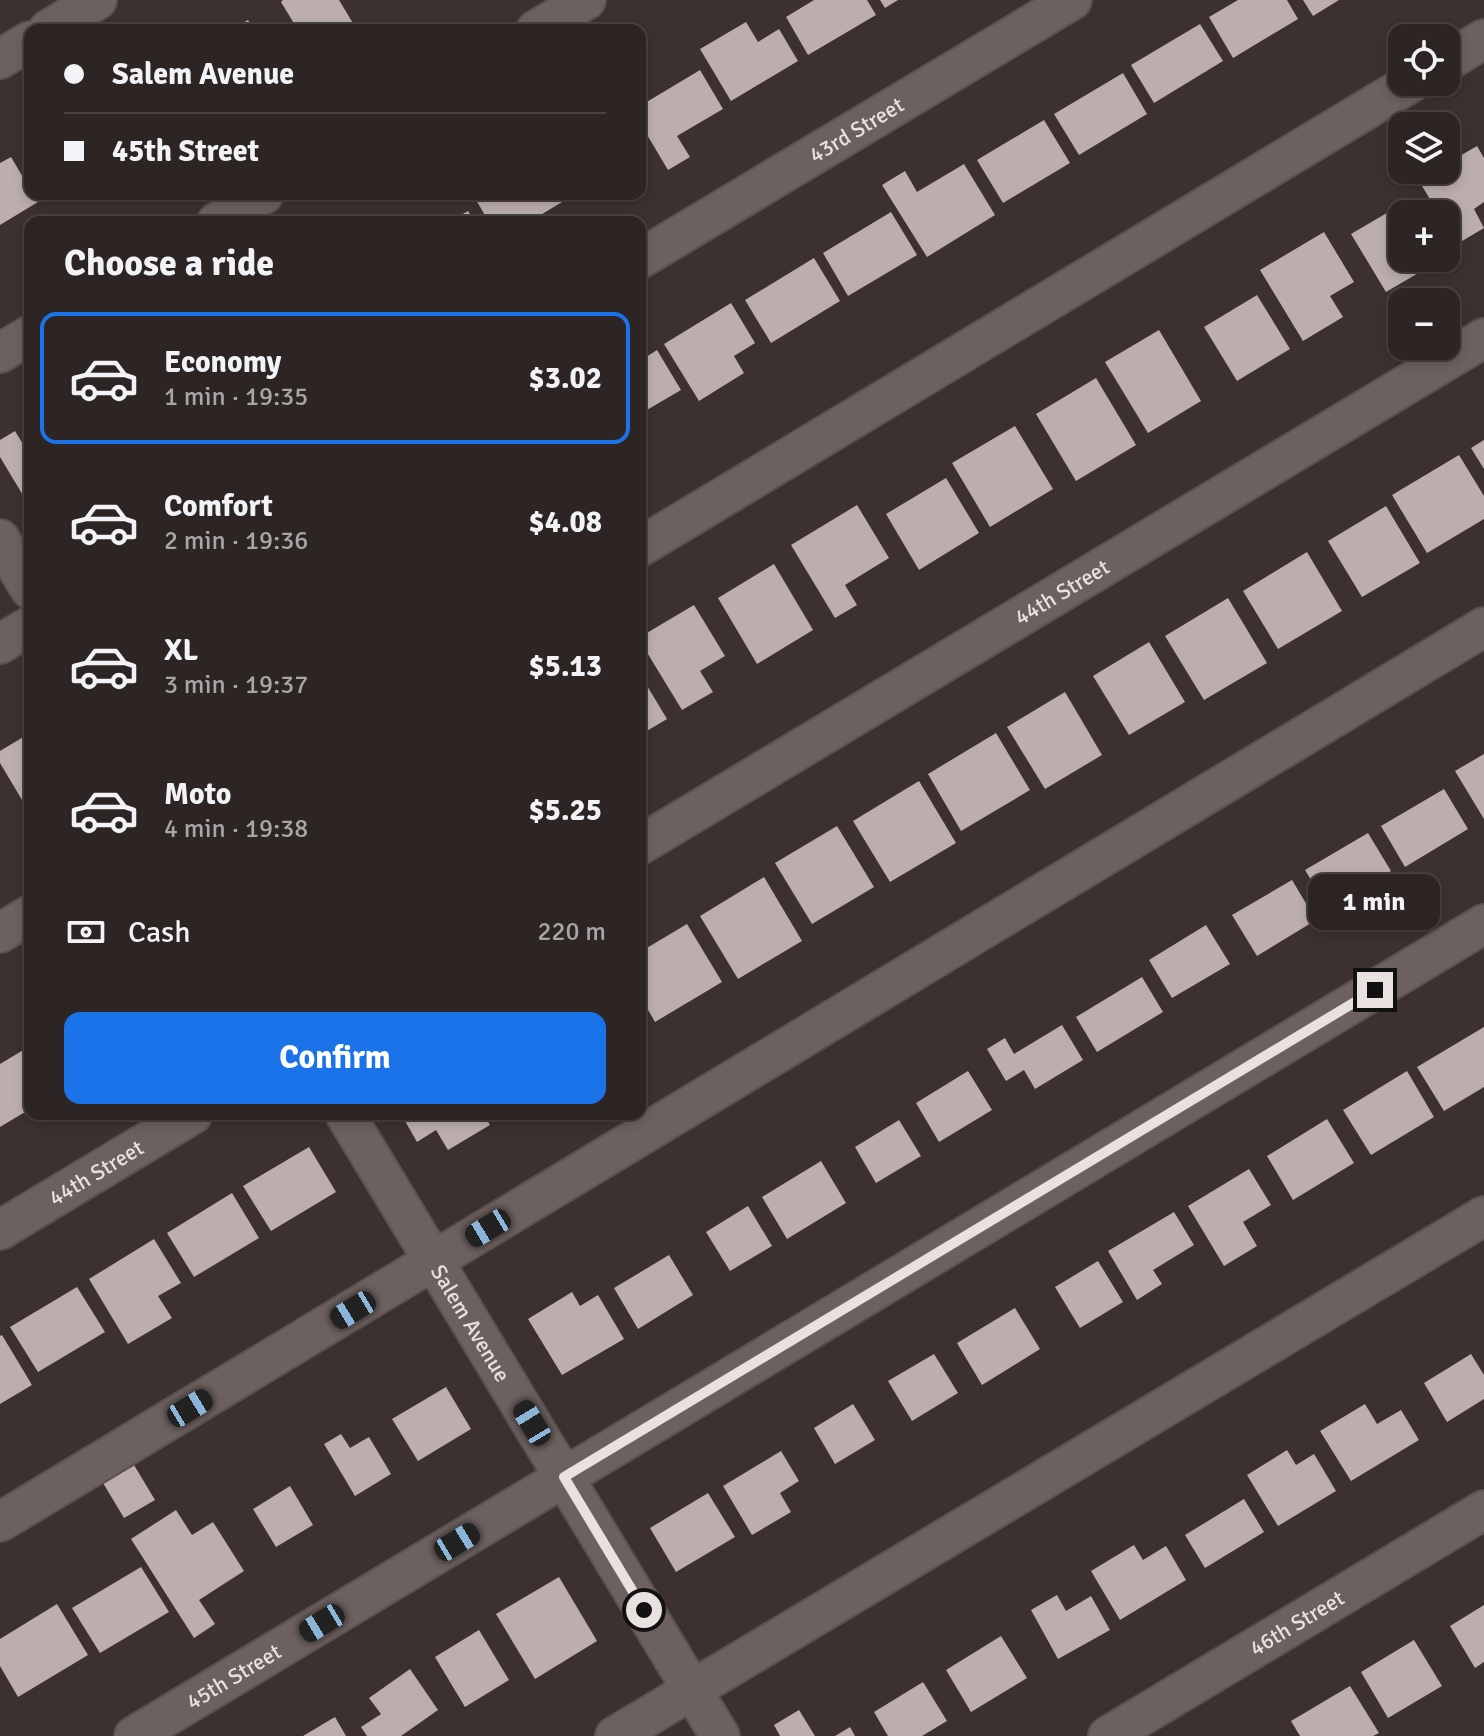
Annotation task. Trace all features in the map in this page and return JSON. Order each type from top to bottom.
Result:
[{"type":"street","points":[[58,24],[97,0]]},
{"type":"street","points":[[546,24],[586,0]]},
{"type":"street","name":"43rd Street","points":[[646,255],[1072,0]]},
{"type":"street","points":[[1460,54],[1484,39]]},
{"type":"street","points":[[0,59],[24,45]]},
{"type":"street","points":[[646,543],[1389,96]]},
{"type":"street","points":[[227,216],[254,200]]},
{"type":"street","name":"44th Street","points":[[646,841],[1484,338]]},
{"type":"street","points":[[0,353],[24,339]]},
{"type":"street","points":[[0,539],[24,579]]},
{"type":"street","points":[[0,1522],[1484,627]]},
{"type":"street","points":[[0,644],[24,630]]},
{"type":"street","points":[[0,933],[24,919]]},
{"type":"street","name":"45th Street","points":[[134,1736],[1484,924]]},
{"type":"street","name":"44th Street","points":[[0,1230],[183,1120]]},
{"type":"street","name":"Salem Avenue","points":[[349,1120],[720,1736]]},
{"type":"street","points":[[615,1736],[1484,1216]]},
{"type":"street","name":"46th Street","points":[[1108,1736],[1484,1510]]},
{"type":"building","points":[[339,0],[353,24],[294,24],[281,2]]},
{"type":"building","points":[[814,0],[867,0],[876,15],[808,55],[786,17]]},
{"type":"building","points":[[880,0],[898,0],[885,8]]},
{"type":"building","points":[[1238,0],[1287,0],[1298,19],[1233,58],[1209,17]]},
{"type":"building","points":[[1303,0],[1339,0],[1313,16]]},
{"type":"building","points":[[746,22],[758,42],[779,29],[798,61],[731,101],[700,49]]},
{"type":"building","points":[[1200,24],[1223,61],[1154,103],[1131,65]]},
{"type":"building","points":[[700,70],[723,109],[677,136],[690,157],[668,170],[646,133],[646,102]]},
{"type":"building","points":[[1123,73],[1147,114],[1079,155],[1054,114]]},
{"type":"building","points":[[1044,120],[1070,163],[1003,203],[977,160]]},
{"type":"building","points":[[1477,146],[1484,158],[1484,202],[1474,209],[1484,228],[1460,242],[1460,200],[1431,200],[1421,184],[1460,184],[1460,156]]},
{"type":"building","points":[[11,157],[24,179],[24,200],[38,202],[0,225],[0,163]]},
{"type":"building","points":[[964,164],[995,215],[927,257],[882,185],[905,171],[917,192]]},
{"type":"building","points":[[476,200],[565,200],[539,216],[485,216]]},
{"type":"building","points":[[891,212],[917,255],[848,296],[823,253]]},
{"type":"building","points":[[1388,212],[1388,272],[1420,272],[1388,288],[1386,292],[1351,234]]},
{"type":"building","points":[[1324,232],[1354,282],[1330,296],[1343,317],[1303,341],[1260,270]]},
{"type":"building","points":[[814,258],[840,301],[771,343],[745,300]]},
{"type":"building","points":[[1257,295],[1290,349],[1237,381],[1204,327]]},
{"type":"building","points":[[731,303],[755,343],[734,356],[744,373],[699,401],[664,344]]},
{"type":"building","points":[[1159,330],[1201,401],[1148,433],[1105,362]]},
{"type":"building","points":[[657,350],[681,390],[646,410],[646,357]]},
{"type":"building","points":[[1096,378],[1136,445],[1076,481],[1036,414]]},
{"type":"building","points":[[1015,426],[1053,489],[990,527],[952,463]]},
{"type":"building","points":[[15,431],[24,446],[24,497],[0,457],[0,440]]},
{"type":"building","points":[[1484,440],[1484,469],[1471,448]]},
{"type":"building","points":[[1459,455],[1484,496],[1484,519],[1427,553],[1392,495]]},
{"type":"building","points":[[946,478],[979,533],[919,570],[886,514]]},
{"type":"building","points":[[857,505],[889,558],[845,585],[857,605],[835,618],[791,545]]},
{"type":"building","points":[[1386,506],[1420,563],[1362,597],[1328,541]]},
{"type":"building","points":[[1307,552],[1342,611],[1278,649],[1243,591]]},
{"type":"building","points":[[774,564],[813,630],[757,664],[718,598]]},
{"type":"building","points":[[1228,598],[1267,663],[1204,700],[1165,636]]},
{"type":"building","points":[[694,605],[725,656],[700,671],[713,692],[682,710],[646,651],[646,633]]},
{"type":"building","points":[[1149,642],[1185,702],[1129,735],[1093,676]]},
{"type":"building","points":[[646,684],[667,719],[646,731]]},
{"type":"building","points":[[1065,692],[1102,755],[1045,789],[1007,727]]},
{"type":"building","points":[[996,733],[1030,790],[961,831],[928,774]]},
{"type":"building","points":[[24,737],[24,803],[0,763],[0,751]]},
{"type":"building","points":[[1484,754],[1484,819],[1455,771]]},
{"type":"building","points":[[919,781],[956,843],[890,882],[853,821]]},
{"type":"building","points":[[1444,789],[1468,829],[1405,867],[1381,826]]},
{"type":"building","points":[[837,826],[874,887],[812,924],[775,863]]},
{"type":"building","points":[[1368,833],[1391,871],[1328,908],[1305,870]]},
{"type":"building","points":[[764,877],[802,941],[738,979],[700,916]]},
{"type":"building","points":[[1292,880],[1316,920],[1257,956],[1232,915]]},
{"type":"building","points":[[687,924],[722,982],[655,1022],[646,1006],[646,948]]},
{"type":"building","points":[[1206,925],[1230,964],[1172,998],[1149,960]]},
{"type":"building","points":[[1142,977],[1163,1012],[1097,1052],[1076,1017]]},
{"type":"building","points":[[1062,1025],[1083,1060],[1035,1089],[1024,1070],[1006,1081],[987,1049],[1005,1038],[1014,1054]]},
{"type":"building","points":[[1484,1027],[1484,1087],[1444,1111],[1417,1067]]},
{"type":"building","points":[[24,1050],[24,1113],[0,1127],[0,1064]]},
{"type":"building","points":[[968,1071],[992,1110],[939,1142],[916,1103]]},
{"type":"building","points":[[1407,1071],[1434,1117],[1371,1155],[1343,1110]]},
{"type":"building","points":[[1327,1119],[1354,1163],[1293,1200],[1267,1156]]},
{"type":"building","points":[[404,1120],[487,1120],[490,1125],[448,1150],[436,1130],[417,1142]]},
{"type":"building","points":[[899,1120],[921,1156],[876,1183],[855,1147]]},
{"type":"building","points":[[309,1147],[336,1192],[271,1231],[243,1186]]},
{"type":"building","points":[[821,1161],[846,1203],[787,1239],[762,1197]]},
{"type":"building","points":[[1249,1169],[1271,1205],[1243,1222],[1257,1246],[1224,1266],[1188,1206]]},
{"type":"building","points":[[232,1193],[259,1238],[194,1277],[167,1233]]},
{"type":"building","points":[[748,1206],[772,1246],[730,1271],[706,1232]]},
{"type":"building","points":[[1174,1212],[1194,1245],[1153,1270],[1162,1284],[1137,1300],[1108,1251]]},
{"type":"building","points":[[154,1239],[181,1283],[158,1296],[172,1318],[128,1344],[89,1279]]},
{"type":"building","points":[[669,1255],[693,1295],[638,1329],[614,1288]]},
{"type":"building","points":[[1098,1261],[1123,1302],[1080,1328],[1055,1287]]},
{"type":"building","points":[[77,1287],[105,1332],[38,1372],[10,1327]]},
{"type":"building","points":[[572,1292],[580,1306],[598,1295],[624,1339],[562,1375],[528,1319]]},
{"type":"building","points":[[1015,1308],[1040,1349],[982,1385],[957,1343]]},
{"type":"building","points":[[0,1336],[32,1385],[0,1404]]},
{"type":"building","points":[[934,1354],[958,1393],[912,1421],[888,1381]]},
{"type":"building","points":[[1471,1354],[1484,1375],[1484,1399],[1447,1422],[1424,1383]]},
{"type":"building","points":[[446,1387],[471,1429],[418,1461],[392,1419]]},
{"type":"building","points":[[853,1404],[875,1440],[835,1464],[814,1428]]},
{"type":"building","points":[[1365,1404],[1377,1424],[1401,1410],[1419,1440],[1351,1481],[1320,1431]]},
{"type":"building","points":[[341,1434],[350,1448],[369,1437],[391,1474],[355,1496],[324,1444]]},
{"type":"building","points":[[1287,1450],[1296,1465],[1314,1454],[1336,1491],[1278,1526],[1247,1475]]},
{"type":"building","points":[[781,1451],[799,1481],[780,1493],[791,1512],[752,1535],[723,1486]]},
{"type":"building","points":[[134,1465],[155,1500],[124,1518],[103,1483]]},
{"type":"building","points":[[290,1486],[313,1525],[276,1547],[253,1509]]},
{"type":"building","points":[[708,1493],[735,1537],[676,1572],[650,1528]]},
{"type":"building","points":[[1244,1499],[1264,1532],[1205,1568],[1185,1535]]},
{"type":"building","points":[[176,1510],[192,1535],[213,1522],[244,1571],[199,1600],[215,1624],[194,1638],[131,1539]]},
{"type":"building","points":[[1134,1545],[1143,1560],[1166,1546],[1186,1580],[1120,1620],[1091,1571]]},
{"type":"building","points":[[141,1567],[169,1612],[100,1653],[72,1608]]},
{"type":"building","points":[[559,1577],[597,1641],[535,1679],[496,1614]]},
{"type":"building","points":[[1057,1595],[1066,1611],[1091,1596],[1110,1630],[1058,1659],[1031,1610]]},
{"type":"building","points":[[57,1604],[88,1655],[18,1697],[0,1666],[0,1639]]},
{"type":"building","points":[[1484,1605],[1484,1662],[1475,1668],[1450,1626]]},
{"type":"building","points":[[479,1630],[509,1680],[465,1707],[435,1657]]},
{"type":"building","points":[[1001,1636],[1027,1678],[971,1712],[946,1670]]},
{"type":"building","points":[[1414,1640],[1442,1686],[1388,1718],[1361,1672]]},
{"type":"building","points":[[410,1669],[438,1710],[401,1736],[367,1736],[361,1727],[381,1714],[369,1698]]},
{"type":"building","points":[[923,1682],[947,1721],[922,1736],[888,1736],[874,1712]]},
{"type":"building","points":[[1350,1686],[1379,1733],[1373,1736],[1300,1736],[1291,1721]]},
{"type":"building","points":[[799,1710],[815,1736],[780,1736],[774,1725]]},
{"type":"building","points":[[335,1717],[346,1736],[303,1736]]},
{"type":"building","points":[[850,1727],[855,1736],[835,1736]]},
{"type":"route","points":[[644,1610],[564,1477],[1375,990]]}]
